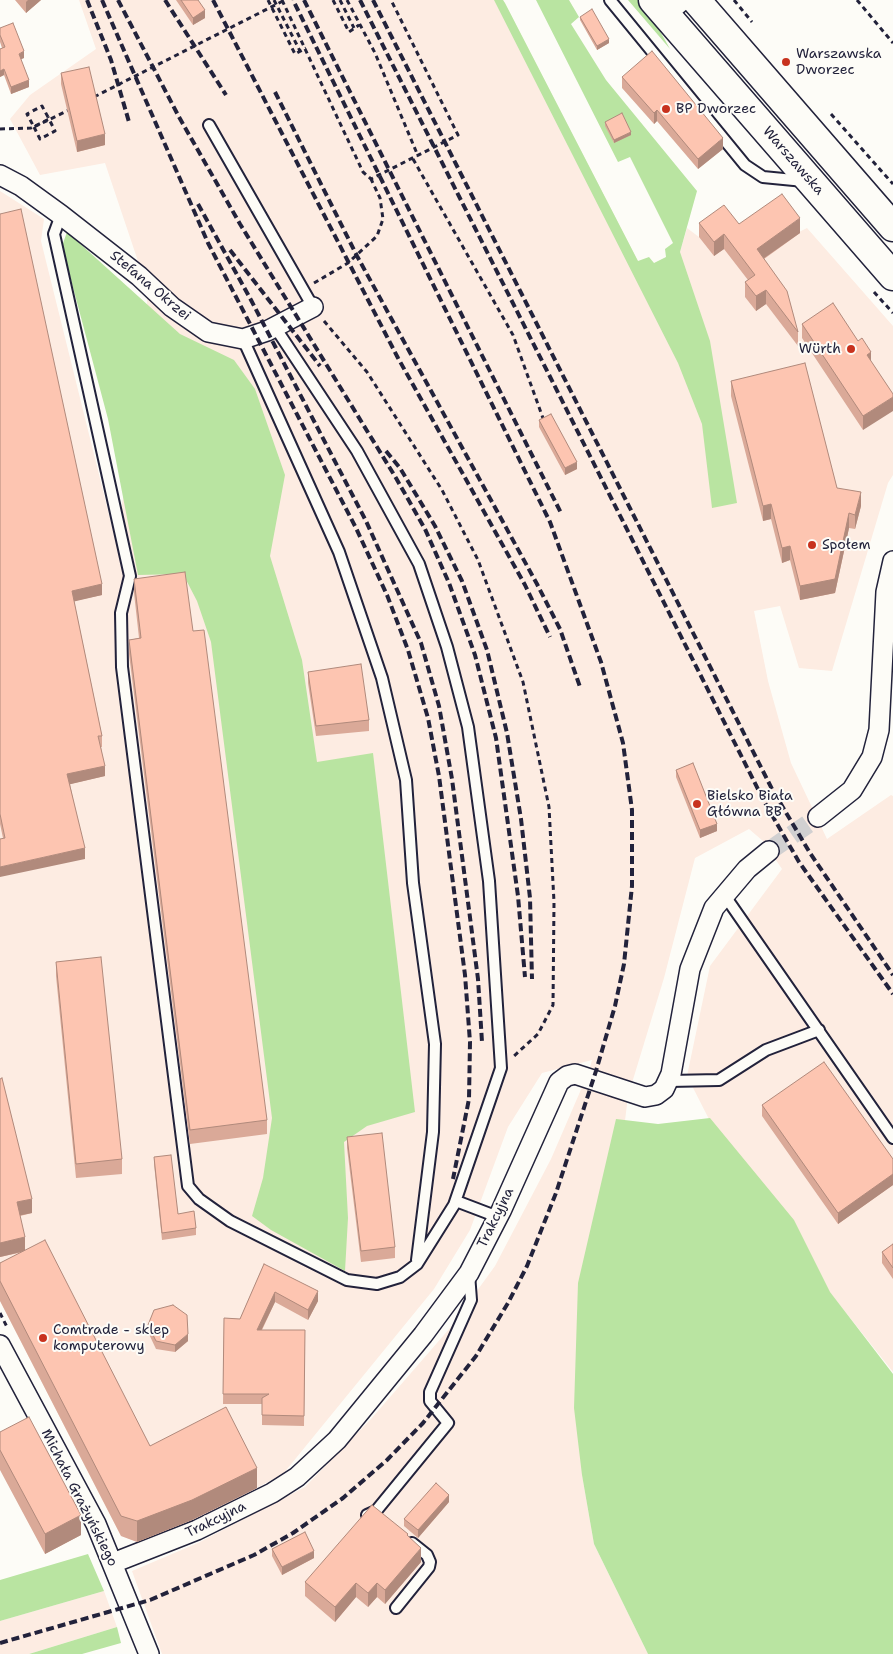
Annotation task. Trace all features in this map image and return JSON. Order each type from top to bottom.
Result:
[{"type":"main road","points":[[696,0],[893,227]]},
{"type":"main road","name":"Warszawska","points":[[667,5],[811,182],[893,276]]},
{"type":"street","name":"Stefana Okrzei","points":[[0,174],[21,186],[60,215],[139,276],[192,322],[208,332],[243,339]]},
{"type":"street","points":[[243,339],[275,327],[313,307]]},
{"type":"street","points":[[818,816],[852,790],[872,757],[879,730],[886,592],[893,561]]},
{"type":"street","points":[[669,1081],[690,969],[714,908],[746,868],[769,850]]},
{"type":"street","name":"Trakcyjna","points":[[113,1563],[197,1530],[272,1493],[297,1477],[337,1440],[469,1273],[498,1217],[559,1082],[567,1076],[575,1074],[646,1096],[656,1095],[669,1081]]},
{"type":"street","name":"Michała Grażyńskiego","points":[[0,1345],[96,1524],[149,1654]]},
{"type":"lane","points":[[610,0],[754,172],[763,178],[811,182]]},
{"type":"lane","points":[[209,125],[313,307]]},
{"type":"lane","points":[[60,215],[54,234],[130,576],[122,613],[122,667],[188,1186],[199,1199],[230,1221],[347,1280],[376,1284],[400,1277],[416,1264],[456,1201],[501,1068],[489,881],[468,727],[447,647],[419,564],[356,450],[275,327]]},
{"type":"lane","points":[[243,339],[339,552],[382,678],[406,780],[413,883],[435,1044],[433,1132],[416,1264]]},
{"type":"lane","points":[[725,896],[893,1138]]},
{"type":"lane","points":[[669,1081],[719,1080],[766,1050],[819,1030]]},
{"type":"lane","points":[[456,1201],[498,1217]]},
{"type":"lane","points":[[357,1527],[369,1513],[379,1514],[448,1423],[430,1401],[430,1392],[471,1300],[469,1273]]},
{"type":"lane","points":[[396,1608],[429,1567],[430,1562],[427,1555],[405,1536]]},
{"type":"path","points":[[268,0],[295,54],[306,48]]},
{"type":"path","points":[[274,0],[300,51]]},
{"type":"path","points":[[86,101],[284,0],[363,172],[371,179],[380,198],[383,219],[377,236],[348,263],[303,290]]},
{"type":"path","points":[[333,0],[349,32],[359,25]]},
{"type":"path","points":[[340,0],[354,28]]},
{"type":"path","points":[[347,0],[375,54],[418,156]]},
{"type":"path","points":[[371,179],[458,135],[391,0]]},
{"type":"path","points":[[734,0],[752,22]]},
{"type":"path","points":[[857,0],[893,43]]},
{"type":"path","points":[[42,106],[55,131],[40,139],[34,127],[27,114],[42,106]]},
{"type":"path","points":[[34,127],[77,106]]},
{"type":"path","points":[[831,114],[893,184]]},
{"type":"path","points":[[0,129],[31,128],[49,119]]},
{"type":"path","points":[[412,159],[513,335],[546,424]]},
{"type":"path","points":[[313,307],[367,372],[442,490],[478,560],[523,682],[549,807],[554,902],[553,1005],[538,1034],[501,1068]]},
{"type":"shaded area","points":[[79,0],[503,0],[642,269],[680,252],[687,228],[699,237],[739,238],[782,208],[799,232],[807,228],[893,326],[893,475],[888,483],[832,671],[799,668],[780,606],[754,611],[768,681],[791,763],[827,839],[891,795],[893,796],[893,1372],[739,1178],[687,1076],[710,966],[782,869],[763,841],[749,829],[695,858],[664,978],[628,1096],[582,1475],[594,1544],[648,1654],[162,1654],[132,1571],[198,1543],[305,1487],[371,1419],[450,1328],[495,1266],[551,1159],[592,1060],[542,1073],[508,1127],[470,1230],[434,1289],[283,1474],[183,1527],[141,1543],[121,1536],[0,1301],[0,191],[44,219],[41,241],[119,555],[122,503],[140,427],[147,343],[147,288],[105,163],[40,175],[10,119],[30,95],[96,49]]},
{"type":"shaded area","points":[[104,1591],[117,1627],[29,1654],[0,1654],[0,1621]]},
{"type":"green space","points":[[494,0],[503,0],[505,3],[638,261],[649,257],[654,263],[666,257],[665,249],[673,243],[630,157],[618,162],[536,0],[569,0],[579,17],[571,24],[606,80],[697,191],[680,252],[710,341],[737,503],[712,508],[702,424],[678,363]]},
{"type":"green space","points":[[628,0],[640,0],[646,6],[670,49]]},
{"type":"green space","points":[[67,232],[180,334],[234,360],[255,389],[285,475],[270,556],[302,660],[317,762],[373,753],[415,1112],[367,1126],[344,1142],[348,1218],[345,1271],[271,1230],[252,1216],[263,1178],[272,1118],[211,642],[197,601],[183,574],[138,575],[108,419],[62,246]]},
{"type":"green space","points":[[710,1118],[794,1220],[830,1292],[893,1374],[893,1654],[648,1654],[594,1544],[582,1475],[574,1408],[578,1283],[616,1119],[658,1124]]},
{"type":"green space","points":[[88,1554],[104,1591],[0,1621],[0,1580]]},
{"type":"green space","points":[[117,1627],[121,1643],[82,1654],[29,1654]]},
{"type":"building","points":[[181,0],[198,0],[205,10],[193,18]]},
{"type":"building","points":[[592,9],[609,39],[597,46],[580,17]]},
{"type":"building","points":[[13,23],[24,51],[19,54],[29,80],[11,87],[4,69],[0,71],[0,49],[5,47],[0,35],[0,28]]},
{"type":"building","name":"BP Dworzec","points":[[652,51],[723,138],[698,159],[657,110],[654,113],[622,77]]},
{"type":"building","points":[[89,67],[105,134],[77,141],[61,73]]},
{"type":"building","points":[[622,113],[631,132],[614,140],[605,122]]},
{"type":"building","points":[[782,194],[800,218],[757,249],[787,291],[798,332],[766,290],[756,296],[745,282],[755,275],[724,234],[714,242],[699,223],[724,205],[739,224]]},
{"type":"building","points":[[21,209],[102,584],[72,591],[102,736],[98,736],[105,766],[67,774],[85,848],[0,867],[0,839],[5,838],[0,814],[0,214]]},
{"type":"building","points":[[833,303],[858,341],[862,338],[871,352],[867,355],[893,394],[893,397],[863,416],[802,324]]},
{"type":"building","points":[[805,363],[837,488],[861,492],[855,515],[849,513],[835,579],[800,586],[790,546],[782,548],[771,504],[763,506],[731,381]]},
{"type":"building","points":[[551,414],[577,462],[565,468],[539,420]]},
{"type":"building","points":[[185,572],[193,631],[204,630],[267,1120],[190,1130],[129,640],[141,638],[134,579]]},
{"type":"building","points":[[361,664],[369,720],[316,726],[308,672]]},
{"type":"building","name":"Bielsko Biała Główna BB","points":[[693,763],[717,824],[700,830],[676,770]]},
{"type":"building","points":[[101,957],[122,1159],[76,1164],[56,962]]},
{"type":"building","points":[[824,1062],[893,1159],[893,1174],[838,1213],[762,1105]]},
{"type":"building","points":[[2,1078],[32,1199],[17,1202],[25,1237],[0,1243],[0,1079]]},
{"type":"building","points":[[382,1133],[395,1247],[361,1251],[347,1137]]},
{"type":"building","points":[[171,1155],[178,1214],[194,1211],[196,1228],[162,1233],[154,1157]]},
{"type":"building","points":[[45,1240],[150,1446],[226,1407],[257,1468],[192,1500],[137,1521],[121,1516],[0,1281],[0,1263]]},
{"type":"building","points":[[893,1244],[893,1268],[882,1252]]},
{"type":"building","points":[[264,1264],[318,1291],[308,1310],[275,1292],[257,1330],[305,1330],[304,1416],[262,1415],[262,1398],[269,1394],[223,1394],[224,1318],[240,1319]]},
{"type":"building","points":[[173,1305],[187,1315],[188,1334],[175,1345],[156,1341],[148,1325],[154,1310]]},
{"type":"building","points":[[29,1417],[81,1515],[45,1534],[0,1450],[0,1432]]},
{"type":"building","points":[[436,1483],[449,1495],[418,1530],[404,1519]]},
{"type":"building","points":[[372,1505],[408,1534],[421,1548],[385,1590],[377,1583],[368,1593],[356,1583],[335,1607],[305,1582]]},
{"type":"building","points":[[305,1532],[314,1551],[282,1567],[272,1549]]},
{"type":"tunnel","points":[[769,851],[818,817]]},
{"type":"railway","points":[[87,0],[111,60],[129,122]]},
{"type":"railway","points":[[102,0],[208,243],[356,528],[387,595],[408,650],[428,718],[439,776],[465,975],[470,1042],[469,1099],[453,1179]]},
{"type":"railway","points":[[118,0],[179,117],[240,224],[396,478],[425,529],[449,583],[475,655],[496,738],[518,896],[525,977]]},
{"type":"railway","points":[[165,0],[226,95]]},
{"type":"railway","points":[[213,0],[398,358],[525,585],[550,637]]},
{"type":"railway","points":[[0,1643],[150,1600],[254,1555],[293,1533],[343,1498],[387,1460],[423,1423],[476,1356],[508,1303],[527,1266],[556,1193],[596,1071],[615,1006],[624,964],[632,886],[632,810],[623,743],[601,662],[550,522],[293,0]]},
{"type":"railway","points":[[304,0],[562,515]]},
{"type":"railway","points":[[360,0],[765,803],[799,862],[893,994]]},
{"type":"railway","points":[[373,0],[772,789],[810,853],[893,975]]},
{"type":"railway","points":[[275,92],[357,256],[537,584],[560,629],[580,687]]},
{"type":"railway","points":[[198,204],[251,300],[366,521],[421,643],[439,706],[452,779],[478,979],[482,1042]]},
{"type":"railway","points":[[230,250],[320,366]]},
{"type":"railway","points":[[386,451],[400,468],[435,526],[462,581],[487,650],[507,733],[521,819],[530,898],[532,979]]},
{"type":"place","name":"Warszawska Dworzec","points":[[786,62]]},
{"type":"place","name":"BP Dworzec","points":[[666,109]]},
{"type":"place","name":"Würth","points":[[851,349]]},
{"type":"place","name":"Społem","points":[[812,545]]},
{"type":"place","name":"Bielsko Biała Główna BB","points":[[697,804]]},
{"type":"place","name":"Comtrade - sklep komputerowy","points":[[43,1338]]}]
